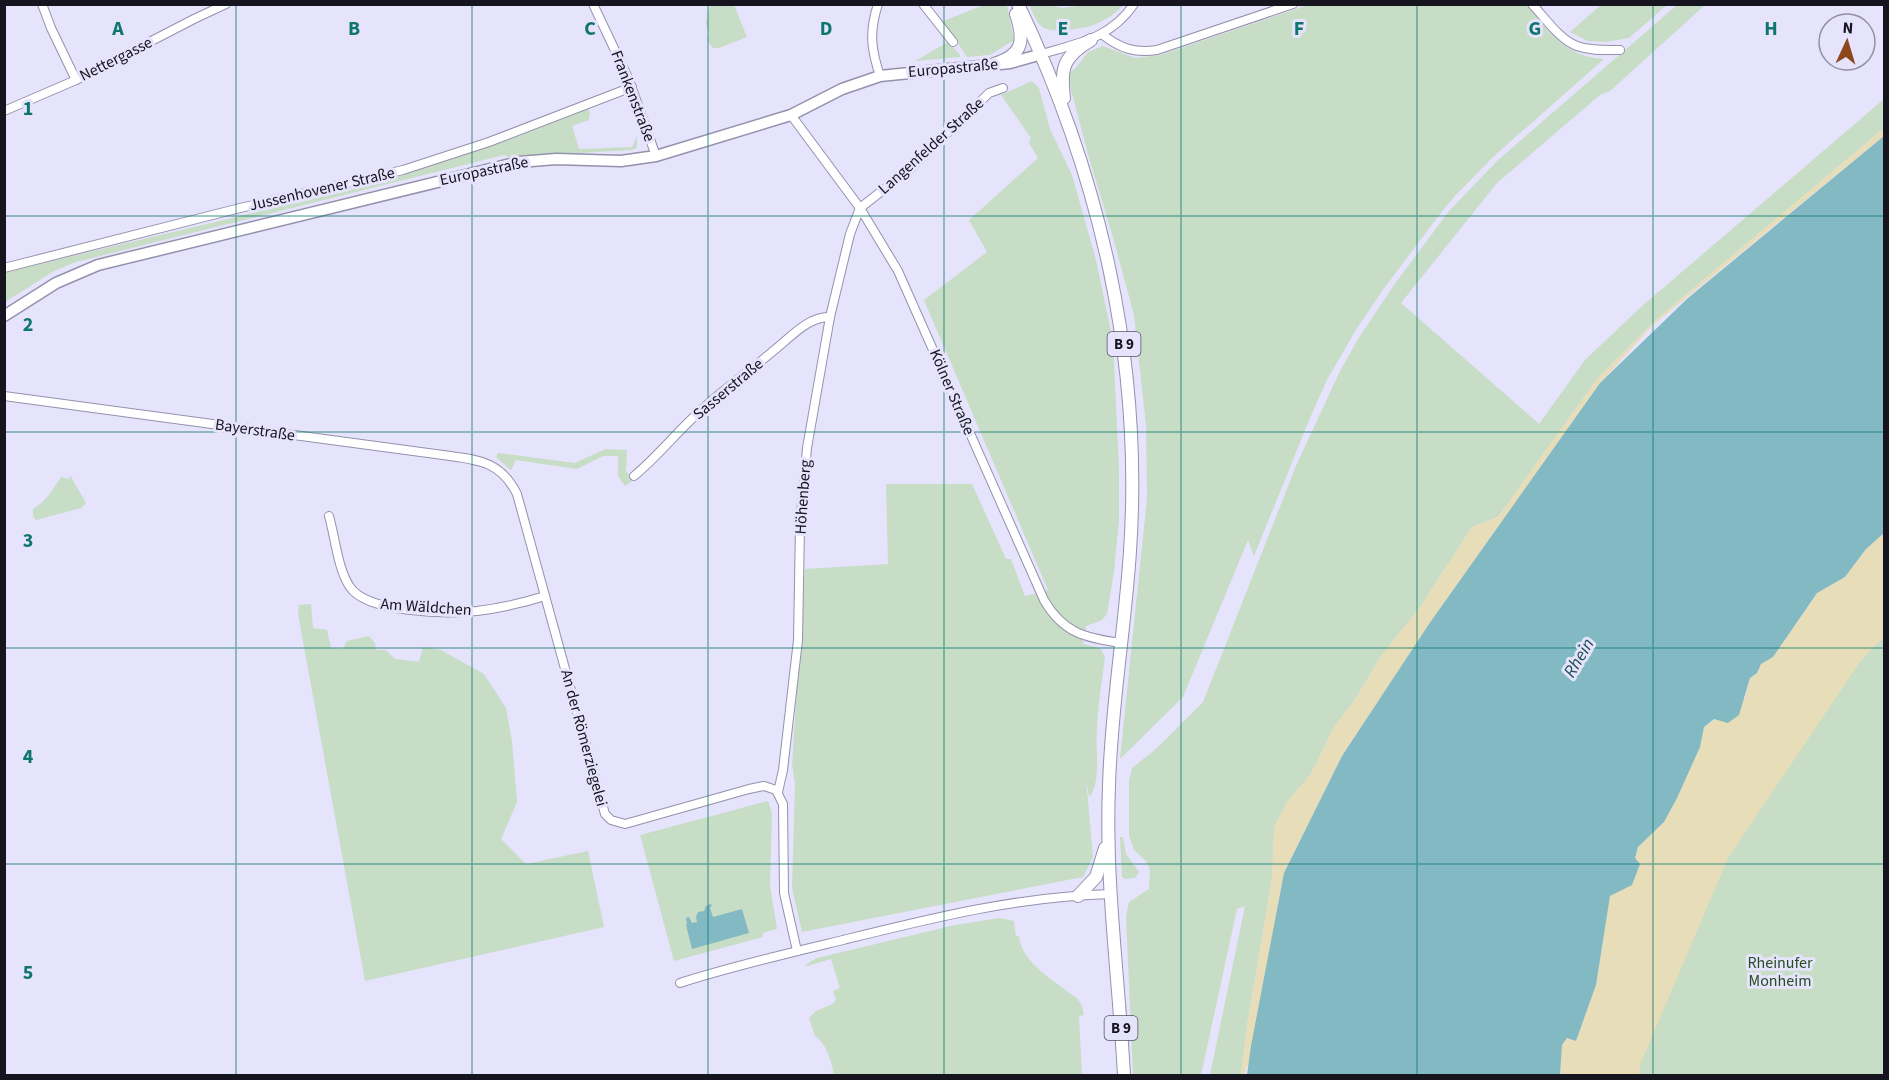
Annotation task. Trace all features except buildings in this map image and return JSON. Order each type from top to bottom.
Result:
[{"type":"main road","points":[[994,64],[1008,60],[1020,45],[1021,33],[1013,4]]},
{"type":"main road","name":"B 9","points":[[1018,4],[1042,54],[1066,117],[1106,247],[1120,314],[1126,358],[1132,447],[1130,552],[1112,721],[1107,841],[1124,1076]]},
{"type":"main road","points":[[1066,117],[1062,82],[1065,64],[1075,49],[1091,40]]},
{"type":"main road","name":"Europastraße","points":[[4,316],[56,282],[98,265],[519,162],[537,160],[621,161],[656,156],[791,115],[842,89],[880,76],[1022,61],[1042,54]]},
{"type":"main road","points":[[1078,896],[1096,877],[1107,841]]},
{"type":"street","points":[[42,4],[76,80]]},
{"type":"street","name":"Nettergasse","points":[[4,111],[76,80],[226,4]]},
{"type":"street","name":"Frankenstraße","points":[[593,4],[632,87],[656,156]]},
{"type":"street","points":[[878,4],[871,27],[875,59],[880,76]]},
{"type":"street","points":[[923,4],[952,42]]},
{"type":"street","points":[[1042,54],[1103,35],[1118,23],[1134,4]]},
{"type":"street","points":[[1103,35],[1113,44],[1126,50],[1142,52],[1157,50],[1293,4]]},
{"type":"street","points":[[1532,4],[1562,36],[1575,46],[1593,50],[1620,50]]},
{"type":"street","name":"Jussenhovener Straße","points":[[4,268],[240,208],[403,171],[489,142],[632,87]]},
{"type":"street","name":"Langenfelder Straße","points":[[860,208],[910,169],[989,93],[1003,88]]},
{"type":"street","name":"Kölner Straße","points":[[791,115],[860,208],[898,271],[1044,600],[1053,615],[1072,631],[1084,636],[1121,643]]},
{"type":"street","name":"Höhenberg","points":[[778,792],[784,764],[798,640],[800,525],[807,448],[830,317],[849,234],[860,208]]},
{"type":"street","name":"Sasserstraße","points":[[634,476],[696,414],[748,370],[809,323],[820,317],[830,317]]},
{"type":"street","name":"Bayerstraße","points":[[4,396],[478,460],[502,472]]},
{"type":"street","name":"An der Römerziegelei","points":[[502,472],[517,494],[605,814],[611,820],[625,824],[759,787],[771,787],[778,792]]},
{"type":"street","name":"Am Wäldchen","points":[[329,516],[344,575],[356,595],[365,600],[401,609],[475,611],[503,607],[545,596]]},
{"type":"street","points":[[778,792],[785,818],[784,893],[797,951]]},
{"type":"street","points":[[680,983],[797,951],[968,910],[1112,894]]},
{"type":"green space","points":[[1311,4],[1527,5],[1551,33],[1569,48],[1579,54],[1604,59],[1493,157],[1456,195],[1385,287],[1357,328],[1327,380],[1254,556],[1248,540],[1183,697],[1120,759],[1147,498],[1146,426],[1134,315],[1071,90],[1070,72],[1088,52],[1103,46],[1135,58],[1160,55]]},
{"type":"green space","points":[[1602,4],[1667,5],[1629,38],[1605,42],[1588,41],[1570,32]]},
{"type":"green space","points":[[710,5],[734,5],[747,37],[719,48],[713,48],[707,40],[709,35],[706,23]]},
{"type":"green space","points":[[984,5],[1007,5],[1014,40],[990,55],[967,57],[943,21]]},
{"type":"green space","points":[[1029,5],[1063,8],[1084,5],[1123,5],[1096,24],[1056,30],[1041,26]]},
{"type":"green space","points":[[1677,5],[1705,5],[1610,91],[1600,95],[1497,183],[1401,303],[1539,424],[1585,360],[1642,306],[1884,99],[1884,128],[1657,319],[1597,379],[1498,517],[1472,527],[1420,607],[1381,656],[1355,700],[1334,727],[1311,774],[1287,802],[1274,828],[1272,879],[1248,1019],[1241,1075],[1210,1075],[1245,906],[1237,909],[1201,1075],[1133,1076],[1126,916],[1129,902],[1149,889],[1150,870],[1146,861],[1134,850],[1129,835],[1129,781],[1132,768],[1156,749],[1203,702],[1296,466],[1340,371],[1394,285],[1449,211],[1498,160]]},
{"type":"green space","points":[[948,42],[960,57],[915,61]]},
{"type":"green space","points":[[1032,81],[1039,88],[1050,129],[1072,175],[1096,260],[1113,341],[1119,469],[1119,520],[1114,572],[1107,614],[1102,620],[1086,626],[1083,644],[1100,648],[1105,657],[1099,701],[1097,774],[1093,791],[1089,797],[1086,778],[1093,857],[1083,877],[802,932],[792,888],[795,784],[792,764],[805,569],[888,564],[886,484],[972,484],[1006,559],[1011,559],[1025,596],[1048,590],[924,300],[987,252],[969,220],[1038,158],[1029,143],[1031,138],[1001,95]]},
{"type":"green space","points":[[588,109],[589,120],[572,126],[579,149],[632,147],[637,136],[637,148],[508,157],[504,155],[76,262],[54,271],[5,302],[5,272],[379,183]]},
{"type":"green space","points":[[605,449],[627,450],[626,471],[635,479],[625,486],[618,476],[618,456],[603,456],[577,469],[516,460],[511,470],[496,457],[498,453],[575,463]]},
{"type":"green space","points":[[70,475],[86,503],[81,508],[36,520],[33,516],[33,509],[52,491],[61,477],[69,479]]},
{"type":"green space","points":[[311,604],[313,628],[327,630],[331,648],[343,649],[347,641],[369,636],[375,643],[376,650],[386,650],[395,659],[419,662],[423,647],[441,650],[484,674],[506,708],[512,741],[517,802],[501,839],[526,864],[588,851],[604,927],[365,981],[298,614],[299,605]]},
{"type":"green space","name":"Rheinufer Monheim","points":[[1884,632],[1884,1075],[1632,1076],[1657,981],[1796,729]]},
{"type":"green space","points":[[768,801],[772,813],[770,886],[777,929],[762,933],[763,937],[674,961],[640,835]]},
{"type":"green space","points":[[1120,837],[1123,837],[1126,854],[1139,872],[1135,878],[1122,877]]},
{"type":"green space","points":[[1000,918],[1014,921],[1016,936],[1019,936],[1021,946],[1033,964],[1077,998],[1082,1006],[1084,1015],[1079,1016],[1082,1075],[834,1075],[828,1053],[815,1036],[809,1018],[816,1011],[833,1004],[836,999],[833,991],[840,988],[831,959],[805,965],[817,958],[955,925]]},
{"type":"sand","points":[[1884,128],[1884,136],[1653,325],[1600,383],[1429,624],[1342,756],[1284,873],[1248,1067],[1246,1067],[1245,1075],[1241,1076],[1248,1019],[1272,879],[1274,828],[1287,802],[1311,774],[1334,727],[1355,700],[1381,656],[1420,607],[1472,527],[1498,517],[1597,379],[1657,319]]},
{"type":"sand","points":[[1884,533],[1884,637],[1862,659],[1728,858],[1640,1065],[1639,1075],[1560,1076],[1562,1045],[1567,1038],[1576,1041],[1596,985],[1610,895],[1635,858],[1638,847],[1664,822],[1700,747],[1704,727],[1745,698],[1750,678],[1757,673],[1761,664],[1773,657],[1817,593],[1845,577],[1866,549]]},
{"type":"water","name":"Rhein","points":[[1884,136],[1884,533],[1866,549],[1845,577],[1817,593],[1773,657],[1761,664],[1757,673],[1750,678],[1739,715],[1728,723],[1714,719],[1704,727],[1700,747],[1664,822],[1638,847],[1635,858],[1640,864],[1632,885],[1610,896],[1596,985],[1576,1041],[1567,1038],[1562,1045],[1560,1075],[1247,1075],[1284,873],[1342,756],[1429,624],[1600,383],[1688,298]]},
{"type":"water","points":[[710,904],[713,917],[742,909],[749,933],[692,949],[686,918],[689,917],[692,923],[697,922],[698,912],[704,911]]}]
